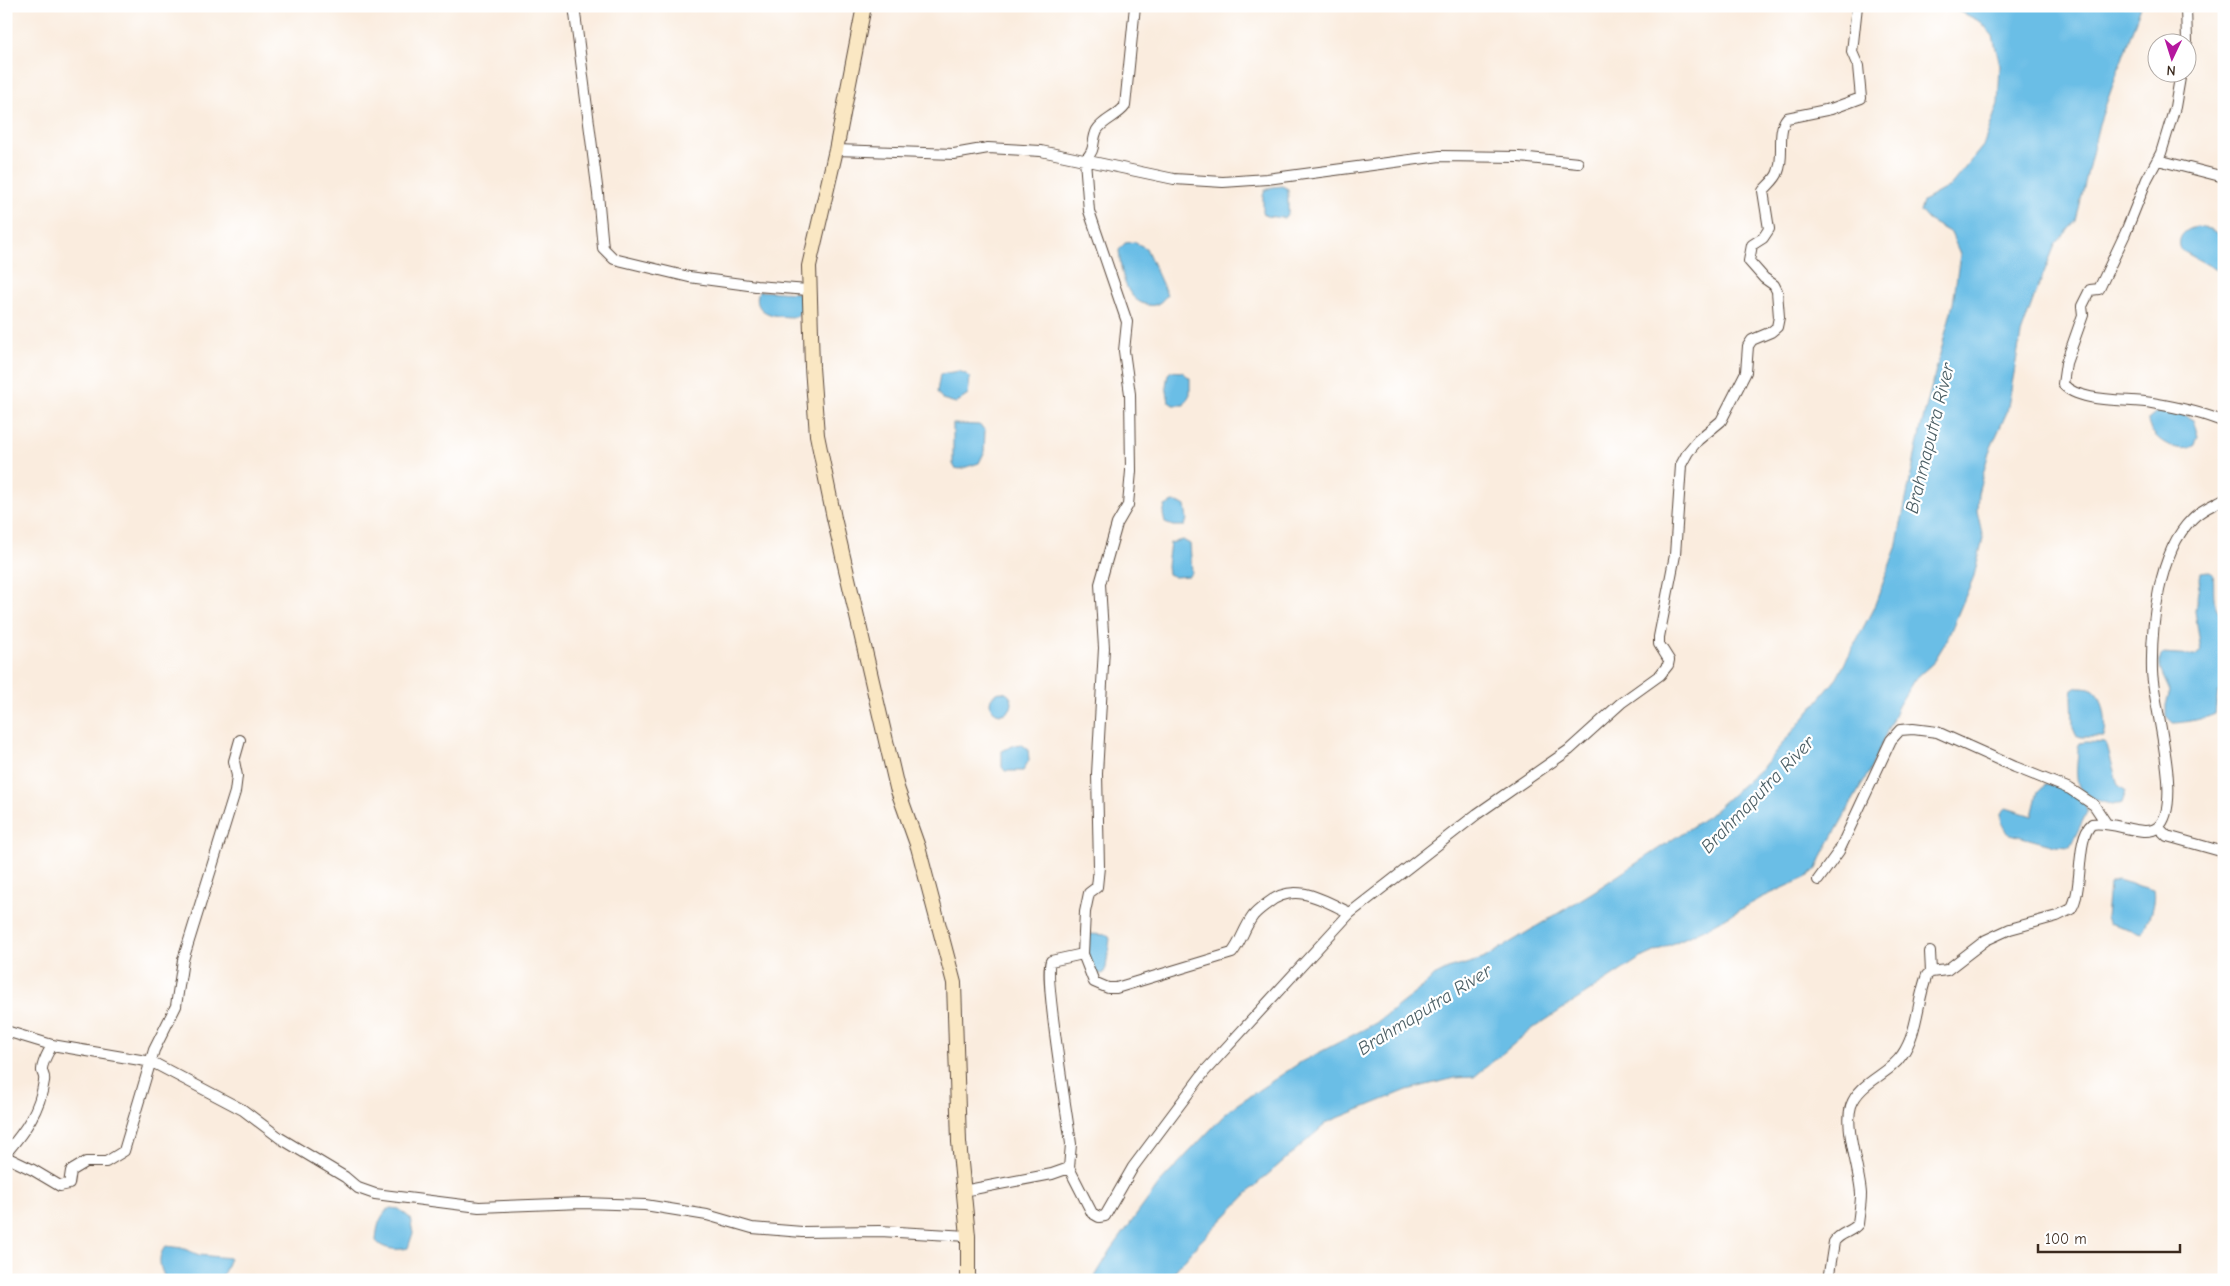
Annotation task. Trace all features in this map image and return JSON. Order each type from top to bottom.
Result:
[{"type":"street","points":[[574,6],[603,248],[614,259],[689,277],[756,286],[808,290]]},
{"type":"street","points":[[864,6],[836,150],[808,266],[817,435],[832,508],[897,788],[918,847],[954,983],[956,1077],[963,1192],[968,1236],[968,1280]]},
{"type":"street","points":[[1134,6],[1125,106],[1098,129],[1091,154],[1085,160],[1089,211],[1126,322],[1124,351],[1130,394],[1131,471],[1128,505],[1117,524],[1100,584],[1104,648],[1097,774],[1099,867],[1097,887],[1089,894],[1087,903],[1083,954],[1094,982],[1108,988],[1116,988],[1232,953],[1239,944],[1244,929],[1254,914],[1271,900],[1283,894],[1297,892],[1313,895],[1350,913]]},
{"type":"street","points":[[1083,954],[1051,961],[1048,968],[1071,1144],[1069,1168],[1092,1213],[1099,1218],[1105,1216],[1133,1167],[1205,1071],[1350,913],[1477,814],[1569,750],[1621,703],[1660,675],[1668,665],[1669,660],[1659,644],[1659,637],[1675,555],[1681,464],[1698,440],[1721,421],[1744,378],[1748,346],[1752,340],[1777,327],[1779,317],[1774,285],[1764,278],[1749,262],[1749,252],[1752,245],[1763,238],[1769,229],[1763,191],[1778,174],[1781,162],[1783,126],[1787,118],[1831,109],[1861,98],[1858,66],[1852,52],[1857,6]]},
{"type":"street","points":[[2186,6],[2187,32]]},
{"type":"street","points":[[2179,82],[2175,108],[2158,160],[2147,179],[2099,289],[2090,290],[2082,306],[2084,312],[2066,364],[2063,384],[2066,389],[2093,397],[2150,402],[2202,414],[2224,422]]},
{"type":"street","points":[[836,150],[954,154],[988,148],[1041,151],[1174,179],[1223,182],[1267,179],[1440,156],[1528,158],[1578,163]]},
{"type":"street","points":[[2158,160],[2224,177]]},
{"type":"street","points":[[1828,1280],[1834,1242],[1837,1237],[1856,1228],[1858,1224],[1861,1194],[1854,1156],[1851,1106],[1858,1093],[1894,1066],[1909,1044],[1927,975],[1931,972],[1947,970],[1986,940],[2010,929],[2057,916],[2071,909],[2075,898],[2085,834],[2092,824],[2106,823],[2145,832],[2158,827],[2168,813],[2169,786],[2152,671],[2158,596],[2170,554],[2184,529],[2199,513],[2224,499]]},
{"type":"street","points":[[1818,880],[1839,851],[1891,740],[1900,730],[1913,729],[1937,732],[2070,789],[2094,805],[2106,823]]},
{"type":"street","points":[[6,1156],[60,1186],[68,1184],[71,1171],[86,1162],[106,1162],[124,1150],[152,1062],[154,1050],[176,1006],[183,960],[235,792],[237,776],[234,761],[240,740]]},
{"type":"street","points":[[2158,827],[2167,836],[2224,852]]},
{"type":"street","points":[[1930,952],[1931,972]]},
{"type":"street","points":[[6,1031],[52,1045],[152,1062],[243,1110],[280,1138],[345,1177],[358,1188],[375,1194],[478,1207],[583,1204],[644,1205],[706,1215],[752,1228],[802,1232],[880,1231],[968,1236]]},
{"type":"street","points":[[6,1152],[27,1127],[36,1110],[45,1079],[42,1070],[43,1065],[52,1045]]},
{"type":"street","points":[[963,1192],[1052,1174],[1069,1168]]},
{"type":"water","name":"Brahmaputra River","points":[[1949,6],[2141,6],[2099,124],[2076,221],[2055,245],[2021,334],[2007,412],[1989,452],[1978,493],[1977,511],[1983,538],[1974,576],[1947,640],[1933,663],[1914,680],[1898,706],[1870,770],[1823,854],[1817,869],[1805,878],[1761,898],[1711,926],[1639,959],[1532,1029],[1474,1077],[1454,1078],[1407,1090],[1328,1122],[1258,1183],[1197,1245],[1167,1280],[1093,1280],[1111,1250],[1159,1184],[1230,1109],[1301,1062],[1376,1023],[1434,976],[1448,969],[1483,959],[1593,892],[1708,816],[1763,767],[1837,678],[1874,607],[1896,548],[1921,427],[1953,304],[1960,254],[1951,233],[1928,220],[1920,211],[1923,201],[1950,186],[1983,146],[1998,104],[2000,66],[1993,36],[1981,22]]},
{"type":"water","points":[[1282,186],[1288,189],[1288,213],[1284,218],[1266,216],[1263,213],[1265,190]]},
{"type":"water","points":[[2197,227],[2210,229],[2224,237],[2224,270],[2217,270],[2181,250],[2180,241],[2183,234]]},
{"type":"water","points":[[1134,242],[1146,248],[1167,295],[1157,304],[1148,305],[1140,302],[1125,284],[1119,250],[1125,243]]},
{"type":"water","points":[[759,291],[800,293],[803,309],[796,317],[768,313],[759,306],[757,299]]},
{"type":"water","points":[[959,371],[970,378],[968,395],[956,403],[942,399],[937,392],[940,374]]},
{"type":"water","points":[[1171,371],[1182,372],[1190,378],[1190,394],[1184,405],[1173,405],[1169,402],[1166,386],[1168,374]]},
{"type":"water","points":[[2155,413],[2181,413],[2193,420],[2198,436],[2195,445],[2181,449],[2173,447],[2158,438],[2149,426],[2148,419]]},
{"type":"water","points":[[953,424],[979,425],[985,430],[984,453],[979,463],[960,469],[955,468],[953,464]]},
{"type":"water","points":[[1173,502],[1185,506],[1187,519],[1185,526],[1173,526],[1165,523],[1163,514],[1165,506]]},
{"type":"water","points":[[1183,540],[1190,544],[1192,572],[1189,576],[1175,577],[1168,574],[1167,566],[1170,543]]},
{"type":"water","points":[[2208,571],[2213,574],[2215,603],[2224,616],[2224,688],[2218,692],[2215,714],[2205,718],[2173,723],[2166,716],[2166,705],[2170,692],[2160,669],[2160,659],[2162,654],[2195,656],[2201,651],[2195,611],[2201,572]]},
{"type":"water","points":[[2078,687],[2091,688],[2099,697],[2105,721],[2104,737],[2081,737],[2076,735],[2073,728],[2072,695],[2073,690]]},
{"type":"water","points":[[1001,692],[1009,695],[1012,703],[1009,711],[1001,714],[993,711],[990,703],[993,695]]},
{"type":"water","points":[[2080,743],[2104,743],[2107,746],[2118,785],[2126,791],[2122,803],[2111,804],[2097,800],[2090,797],[2080,788],[2077,775],[2078,747]]},
{"type":"water","points":[[1021,744],[1028,749],[1029,760],[1023,771],[1005,771],[1002,767],[1002,751]]},
{"type":"water","points":[[2045,785],[2051,785],[2071,792],[2086,806],[2087,812],[2070,847],[2055,846],[2007,833],[2002,824],[2001,813],[2006,808],[2032,816],[2038,791]]},
{"type":"water","points":[[2118,880],[2153,890],[2151,912],[2141,933],[2108,923],[2106,918],[2109,884]]},
{"type":"water","points":[[1088,935],[1108,935],[1110,939],[1106,968],[1103,974],[1094,973],[1088,957]]},
{"type":"water","points":[[390,1208],[399,1209],[410,1218],[413,1233],[408,1248],[390,1249],[376,1241],[379,1222]]},
{"type":"water","points":[[166,1246],[182,1248],[199,1255],[230,1258],[221,1280],[166,1280],[160,1258]]}]
